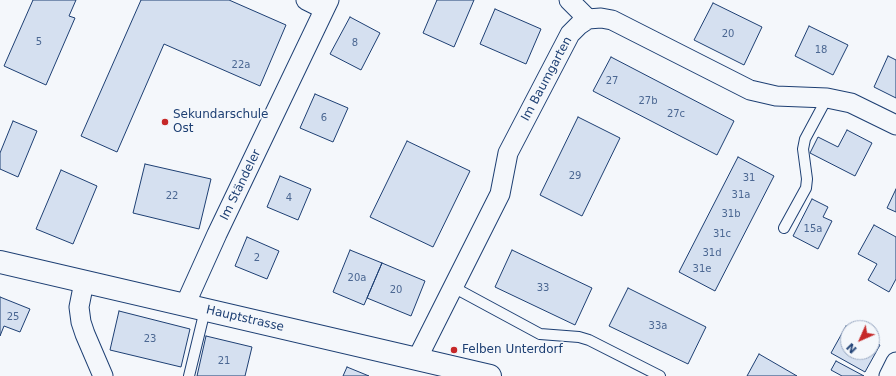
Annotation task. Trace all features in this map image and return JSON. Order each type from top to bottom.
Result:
[{"type":"main road","name":"Hauptstrasse","points":[[0,262],[490,376]]},
{"type":"street","points":[[306,0],[327,5]]},
{"type":"street","points":[[569,0],[588,19],[601,18],[612,20],[750,90],[776,96],[827,98],[851,103],[896,125]]},
{"type":"street","name":"Im Ständeler","points":[[195,307],[217,234],[327,5]]},
{"type":"street","name":"Im Baumgarten","points":[[417,359],[500,194],[508,153],[570,34],[588,19]]},
{"type":"street","points":[[84,282],[79,307],[81,322],[103,376]]},
{"type":"street","points":[[889,376],[896,362]]},
{"type":"lane","points":[[784,228],[806,188],[807,179],[802,149],[827,98]]},
{"type":"lane","points":[[453,287],[540,334],[589,340],[660,376]]},
{"type":"lane","points":[[189,376],[195,307]]},
{"type":"building","points":[[33,0],[76,0],[69,16],[75,18],[46,85],[4,66]]},
{"type":"building","points":[[141,0],[229,0],[286,25],[260,86],[164,44],[117,152],[81,136]]},
{"type":"building","points":[[437,0],[474,0],[454,47],[423,33]]},
{"type":"building","points":[[713,3],[762,27],[744,65],[694,40]]},
{"type":"building","points":[[495,9],[541,29],[526,64],[480,44]]},
{"type":"building","points":[[350,17],[380,33],[361,70],[330,54]]},
{"type":"building","points":[[809,26],[848,45],[833,75],[795,56]]},
{"type":"building","points":[[888,56],[896,60],[896,98],[874,87]]},
{"type":"building","points":[[611,57],[734,121],[717,155],[593,91]]},
{"type":"building","points":[[315,94],[348,108],[333,142],[300,128]]},
{"type":"building","points":[[578,117],[620,138],[582,216],[540,195]]},
{"type":"building","points":[[13,121],[37,131],[18,177],[0,169],[0,153]]},
{"type":"building","points":[[847,130],[872,143],[855,176],[810,153],[818,137],[838,147]]},
{"type":"building","points":[[407,141],[470,171],[433,247],[370,217]]},
{"type":"building","points":[[738,157],[774,176],[715,291],[679,272]]},
{"type":"building","points":[[145,164],[211,179],[199,229],[133,213]]},
{"type":"building","points":[[61,170],[97,186],[73,244],[36,229]]},
{"type":"building","points":[[280,176],[311,189],[298,220],[267,207]]},
{"type":"building","points":[[896,189],[896,212],[887,208]]},
{"type":"building","points":[[812,199],[828,207],[823,217],[832,221],[818,249],[793,236]]},
{"type":"building","points":[[874,225],[896,237],[896,279],[889,292],[868,280],[877,264],[858,254]]},
{"type":"building","points":[[247,237],[279,251],[267,279],[235,266]]},
{"type":"building","points":[[350,250],[382,263],[364,305],[333,292]]},
{"type":"building","points":[[512,250],[592,288],[575,325],[495,287]]},
{"type":"building","points":[[382,263],[425,281],[411,316],[367,298]]},
{"type":"building","points":[[628,288],[706,327],[688,364],[609,326]]},
{"type":"building","points":[[0,297],[30,309],[20,332],[4,326],[0,336]]},
{"type":"building","points":[[119,311],[190,329],[181,367],[110,350]]},
{"type":"building","points":[[206,336],[252,347],[245,376],[197,376]]},
{"type":"building","points":[[840,337],[840,358],[831,353]]},
{"type":"building","points":[[759,354],[797,376],[747,376]]},
{"type":"building","points":[[844,360],[872,360],[865,372]]},
{"type":"building","points":[[836,361],[864,376],[842,376],[831,370]]},
{"type":"building","points":[[347,367],[369,376],[343,376]]},
{"type":"place","name":"Sekundarschule Ost","points":[[165,122]]},
{"type":"place","name":"Felben Unterdorf","points":[[454,350]]}]
